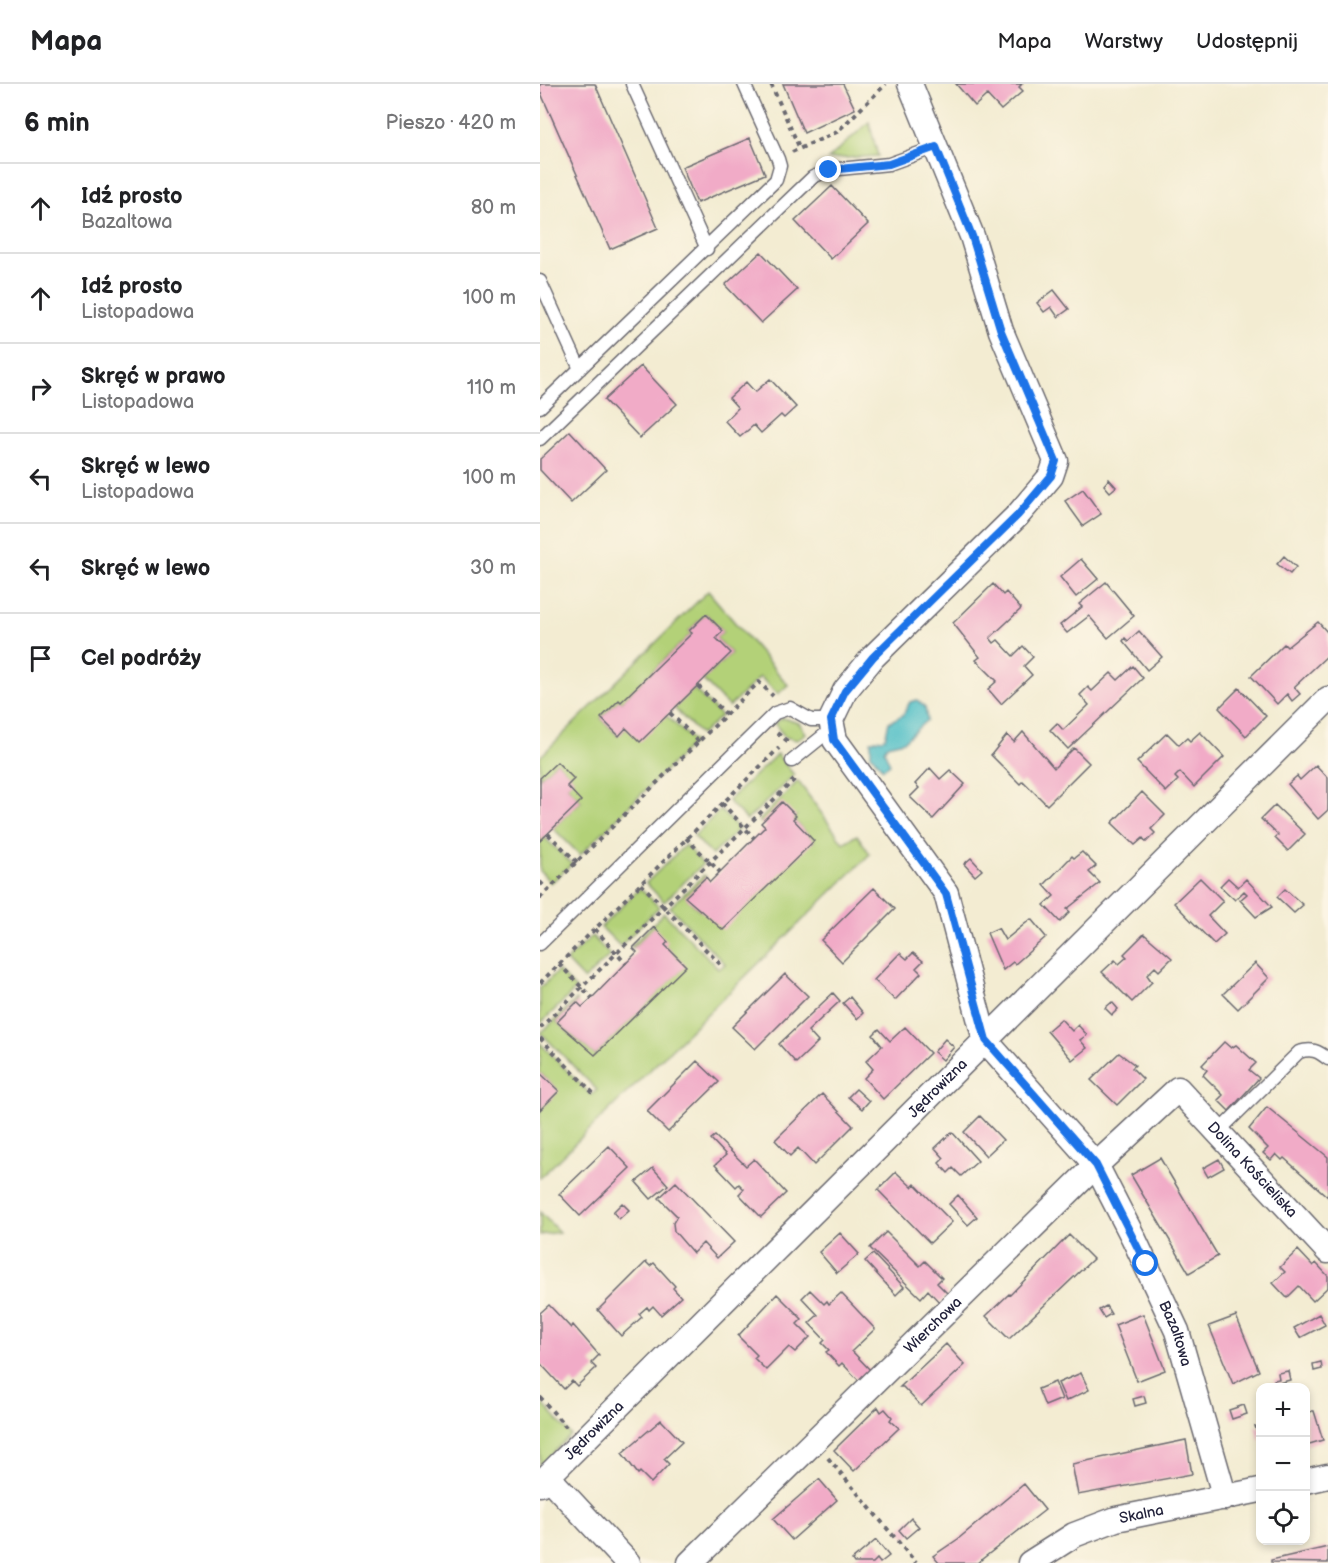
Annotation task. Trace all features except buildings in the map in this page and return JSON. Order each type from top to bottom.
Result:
[{"type":"street","points":[[910,84],[972,236],[1001,331],[1056,461],[1051,476],[1018,515],[873,657],[845,691],[832,724],[834,740],[946,894],[986,1040]]},
{"type":"street","name":"Jędrowizna","points":[[544,1480],[775,1247],[1328,699]]},
{"type":"street","name":"Bazaltowa","points":[[986,1040],[1096,1165],[1177,1331],[1225,1498]]},
{"type":"street","name":"Wierchowa","points":[[690,1563],[1096,1165],[1178,1089]]},
{"type":"street","name":"Dolina Kościeliska","points":[[1178,1089],[1328,1251]]},
{"type":"street","points":[[1310,1480],[1328,1476]]},
{"type":"street","points":[[544,1480],[628,1563]]},
{"type":"street","name":"Skalna","points":[[1030,1563],[1074,1535],[1116,1519],[1256,1491]]},
{"type":"lane","points":[[632,84],[707,249]]},
{"type":"lane","points":[[540,407],[771,187],[779,172],[778,159],[744,84]]},
{"type":"lane","points":[[540,439],[813,177],[829,170],[889,164],[936,147]]},
{"type":"lane","points":[[540,281],[580,369]]},
{"type":"lane","points":[[540,944],[775,713],[790,708],[811,720],[832,724]]},
{"type":"lane","points":[[792,761],[832,724]]},
{"type":"lane","points":[[1218,1132],[1299,1052],[1308,1049],[1318,1051],[1328,1059]]},
{"type":"path","points":[[771,84],[800,149]]},
{"type":"path","points":[[778,159],[837,132],[886,84]]},
{"type":"path","points":[[540,898],[759,682],[786,709]]},
{"type":"path","points":[[698,686],[726,714]]},
{"type":"path","points":[[670,713],[699,742]]},
{"type":"path","points":[[767,721],[786,741],[794,744]]},
{"type":"path","points":[[540,983],[786,741]]},
{"type":"path","points":[[540,1028],[801,773]]},
{"type":"path","points":[[722,803],[754,838]]},
{"type":"path","points":[[548,834],[578,862]]},
{"type":"path","points":[[687,838],[720,872]]},
{"type":"path","points":[[540,882],[548,890]]},
{"type":"path","points":[[640,884],[722,966]]},
{"type":"path","points":[[595,928],[626,964]]},
{"type":"path","points":[[559,964],[592,998]]},
{"type":"path","points":[[540,1038],[593,1093]]},
{"type":"path","points":[[826,1456],[916,1563]]},
{"type":"green space","points":[[869,122],[878,156],[828,159]]},
{"type":"green space","points":[[708,591],[788,685],[778,694],[760,677],[729,707],[703,680],[731,653],[716,638],[723,631],[706,614],[689,631],[692,633],[621,702],[619,700],[601,718],[618,736],[626,728],[667,716],[694,742],[580,855],[553,828],[581,801],[567,786],[573,779],[557,762],[540,778],[540,757]]},
{"type":"green space","points":[[694,689],[721,716],[701,735],[674,708]]},
{"type":"green space","points":[[783,718],[799,723],[806,733],[797,740],[785,737],[774,723]]},
{"type":"green space","points":[[777,754],[794,775],[747,820],[728,801]]},
{"type":"green space","points":[[798,781],[843,843],[857,835],[870,854],[540,1178],[540,1110],[558,1091],[540,1073],[540,1043],[591,1095],[597,1090],[541,1033],[576,1000],[577,1002],[557,1022],[595,1055],[685,966],[665,945],[654,928],[633,948],[631,946],[664,913],[719,969],[725,964],[670,907],[704,875],[706,877],[686,897],[700,911],[814,841],[793,819],[796,816],[761,823],[759,821]]},
{"type":"green space","points":[[720,810],[739,829],[712,855],[694,836]]},
{"type":"green space","points":[[544,837],[572,864],[551,883],[540,871],[540,841]]},
{"type":"green space","points":[[685,845],[703,864],[664,902],[646,883]]},
{"type":"green space","points":[[640,888],[659,907],[620,946],[601,927]]},
{"type":"green space","points":[[592,936],[610,955],[584,980],[566,961]]},
{"type":"green space","points":[[558,971],[576,989],[540,1024],[540,988]]},
{"type":"green space","points":[[540,1212],[559,1232],[540,1235]]},
{"type":"green space","points":[[540,1401],[571,1435],[540,1466]]},
{"type":"water","points":[[917,700],[925,707],[927,720],[904,741],[887,745],[884,750],[890,764],[883,769],[871,754],[871,741],[885,738],[889,722],[903,715],[910,702]]},
{"type":"route","points":[[829,170],[889,164],[936,147],[972,236],[1001,331],[1056,461],[1051,476],[1018,515],[873,657],[845,691],[831,720],[834,740],[876,800],[925,861],[946,894],[986,1040],[1096,1165],[1146,1264]]}]
